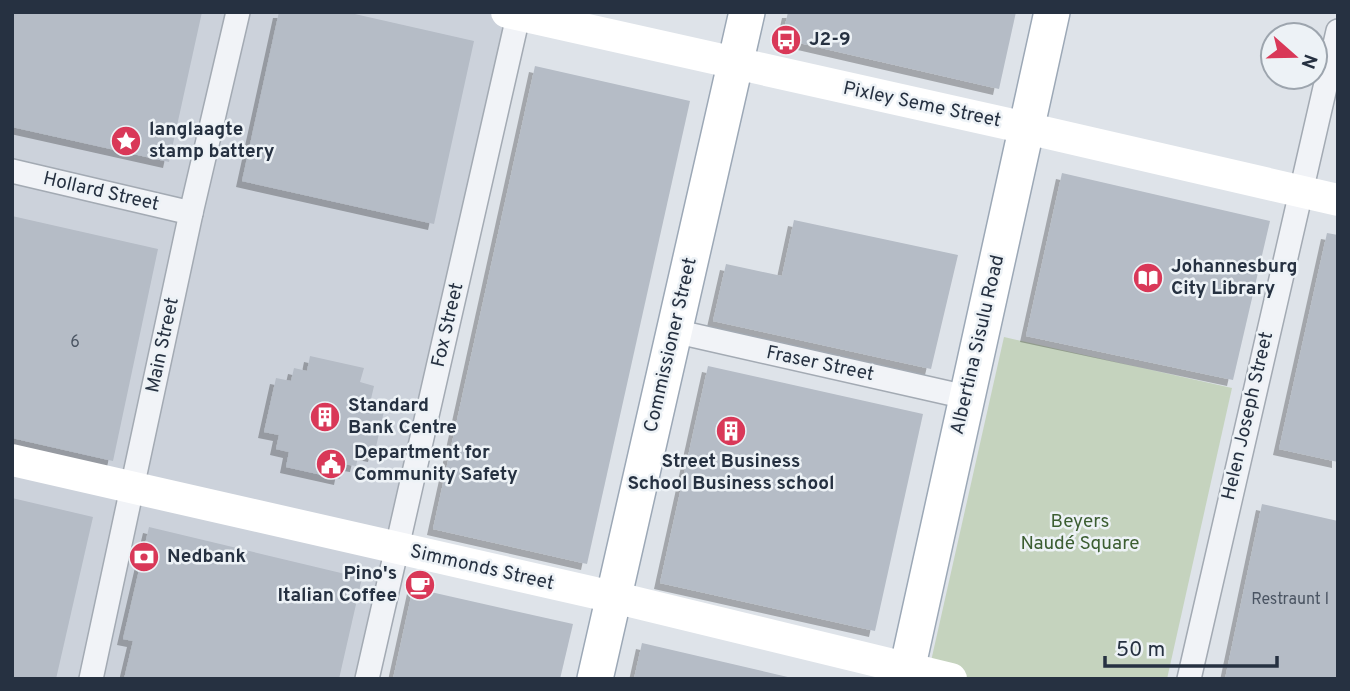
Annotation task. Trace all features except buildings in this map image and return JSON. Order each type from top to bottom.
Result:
[{"type":"main road","name":"Commissioner Street","points":[[595,679],[747,12]]},
{"type":"main road","name":"Albertina Sisulu Road","points":[[906,674],[1052,12]]},
{"type":"main road","name":"Pixley Seme Street","points":[[515,13],[1338,200]]},
{"type":"main road","name":"Simmonds Street","points":[[12,460],[613,597],[906,674],[951,679]]},
{"type":"street","name":"Main Street","points":[[91,679],[191,213],[239,12]]},
{"type":"street","name":"Fox Street","points":[[367,679],[515,13]]},
{"type":"street","name":"Helen Joseph Street","points":[[1189,679],[1338,31]]},
{"type":"street","name":"Hollard Street","points":[[12,171],[191,213]]},
{"type":"street","name":"Fraser Street","points":[[674,331],[966,397]]},
{"type":"shaded area","points":[[12,12],[507,12],[354,679],[12,679]]},
{"type":"green space","name":"Beyers Naudé Square","points":[[1004,337],[1232,388],[1167,679],[927,679]]},
{"type":"place","name":"J2-9","points":[[786,40]]},
{"type":"place","name":"langlaagte stamp battery","points":[[126,141]]},
{"type":"place","name":"Johannesburg City Library","points":[[1148,278]]},
{"type":"place","name":"Standard Bank Centre","points":[[325,417]]},
{"type":"place","name":"Street Business School Business school","points":[[731,431]]},
{"type":"place","name":"Department for Community Safety","points":[[331,464]]},
{"type":"place","name":"Nedbank","points":[[144,557]]},
{"type":"place","name":"Pino's Italian Coffee","points":[[420,585]]}]
